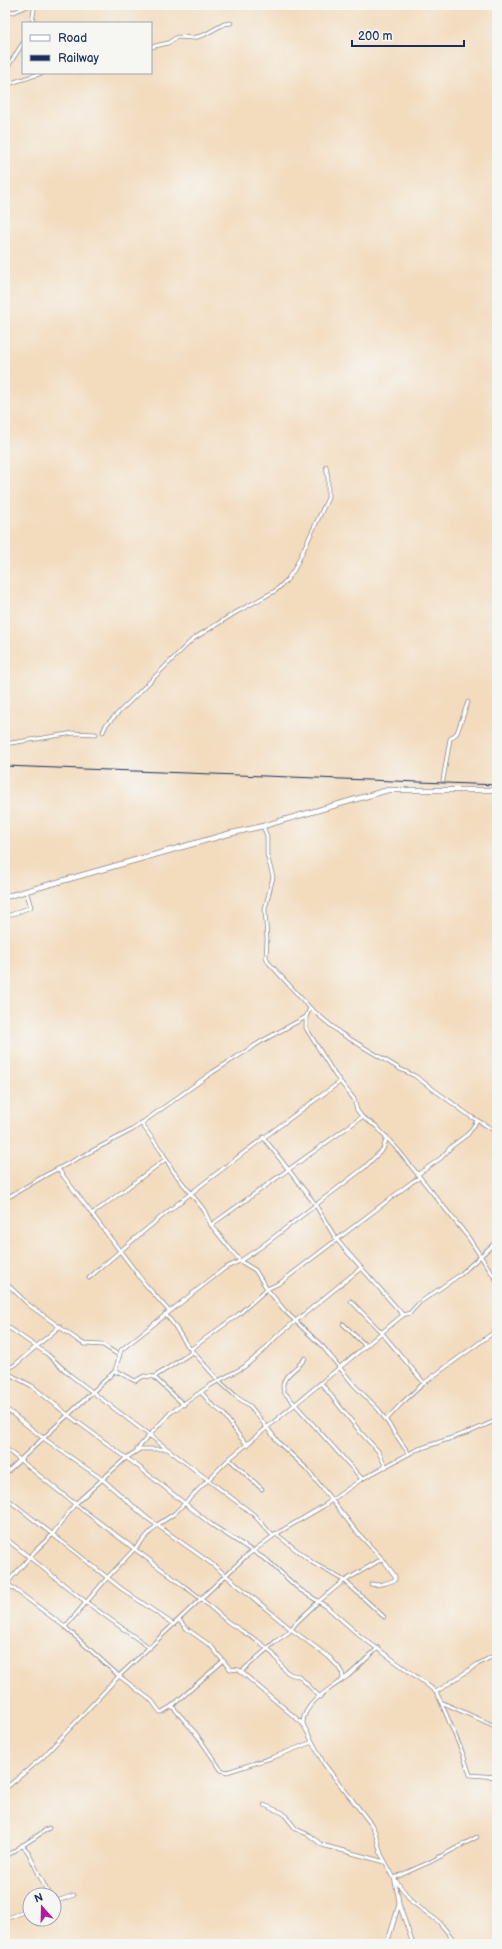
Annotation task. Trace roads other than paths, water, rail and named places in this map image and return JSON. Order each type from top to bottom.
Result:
[{"type":"street","points":[[5,11],[14,12],[30,5]]},
{"type":"street","points":[[32,22],[34,9],[37,5]]},
{"type":"street","points":[[152,47],[168,43],[178,37],[193,38],[204,35],[224,24],[231,23]]},
{"type":"street","points":[[5,71],[22,45]]},
{"type":"street","points":[[5,85],[39,74]]},
{"type":"street","points":[[103,732],[106,725],[193,639],[235,613],[275,591],[286,581],[294,570],[328,498],[328,478],[326,466]]},
{"type":"street","points":[[443,780],[450,740],[457,733],[468,702]]},
{"type":"street","points":[[5,744],[74,733],[96,734]]},
{"type":"street","points":[[5,897],[388,790],[497,790]]},
{"type":"street","points":[[263,826],[267,836],[267,855],[273,877],[265,909],[267,939],[266,956],[269,963],[310,1008],[340,1033],[420,1080],[477,1121],[497,1132]]},
{"type":"street","points":[[5,917],[31,908],[26,891]]},
{"type":"street","points":[[310,1008],[306,1017],[306,1028],[340,1082],[354,1099],[362,1117],[376,1126],[387,1137],[481,1256],[497,1281]]},
{"type":"street","points":[[5,1199],[132,1130],[213,1072],[275,1033],[306,1017]]},
{"type":"street","points":[[89,1278],[120,1250],[263,1137],[340,1082]]},
{"type":"street","points":[[211,1225],[362,1117]]},
{"type":"street","points":[[154,1377],[191,1353],[191,1349],[238,1314],[267,1289],[280,1283],[336,1238],[412,1182],[441,1158],[452,1146],[468,1134],[477,1121]]},
{"type":"street","points":[[141,1123],[173,1171],[208,1216],[211,1225],[240,1261],[255,1270],[267,1289],[285,1311],[323,1347],[378,1410],[409,1454]]},
{"type":"street","points":[[263,1137],[315,1204],[336,1238],[403,1315]]},
{"type":"street","points":[[5,1474],[114,1372],[121,1350],[225,1268],[240,1261],[375,1157],[383,1149],[387,1137]]},
{"type":"street","points":[[92,1214],[166,1159]]},
{"type":"street","points":[[58,1169],[169,1311]]},
{"type":"street","points":[[65,1627],[108,1577],[157,1525],[185,1503],[229,1459],[248,1445],[403,1315],[410,1313],[419,1303],[461,1274],[497,1241]]},
{"type":"street","points":[[223,1661],[172,1706],[160,1712],[152,1701],[119,1676],[65,1627],[6,1582],[52,1535],[75,1504],[137,1450],[170,1413],[184,1405],[201,1392],[244,1367],[296,1320],[361,1268]]},
{"type":"street","points":[[5,1282],[29,1305],[84,1344],[103,1345],[120,1356]]},
{"type":"street","points":[[351,1301],[382,1333],[424,1383]]},
{"type":"street","points":[[165,1314],[191,1349],[219,1381],[238,1398],[250,1406],[279,1443],[303,1465],[332,1499],[356,1532],[394,1573],[395,1580],[376,1586],[371,1584]]},
{"type":"street","points":[[343,1324],[366,1346]]},
{"type":"street","points":[[5,1325],[47,1354],[92,1392],[253,1514],[272,1536]]},
{"type":"street","points":[[60,1326],[35,1346],[16,1364],[6,1369],[11,1375],[32,1386],[185,1503],[212,1526],[253,1551],[436,1692],[463,1754],[470,1775],[497,1777]]},
{"type":"street","points":[[386,1420],[424,1383],[497,1330]]},
{"type":"street","points":[[305,1358],[282,1382],[284,1392],[326,1437],[362,1479]]},
{"type":"street","points":[[114,1372],[121,1373],[135,1381],[144,1376],[154,1377],[184,1405]]},
{"type":"street","points":[[321,1383],[361,1433],[378,1451],[386,1467]]},
{"type":"street","points":[[201,1392],[212,1405],[222,1413],[240,1438],[248,1445]]},
{"type":"street","points":[[5,1408],[43,1438],[102,1479],[147,1518],[226,1576],[292,1630],[329,1657],[342,1671],[343,1679]]},
{"type":"street","points":[[5,1789],[43,1757],[119,1676],[150,1648],[173,1624],[253,1551],[272,1536],[322,1507],[362,1479],[409,1454],[426,1446],[472,1431],[497,1420]]},
{"type":"street","points":[[5,1448],[134,1549],[202,1598],[226,1620],[267,1648],[272,1652],[283,1669],[293,1676],[300,1676],[320,1696]]},
{"type":"street","points":[[137,1450],[167,1449]]},
{"type":"street","points":[[229,1459],[262,1489]]},
{"type":"street","points":[[5,1497],[52,1535],[173,1624]]},
{"type":"street","points":[[276,1534],[313,1563],[345,1580],[384,1617]]},
{"type":"street","points":[[5,1538],[86,1602],[150,1648]]},
{"type":"street","points":[[240,1672],[267,1648],[292,1630],[296,1623],[318,1602],[345,1580],[382,1559]]},
{"type":"street","points":[[179,1620],[211,1646],[230,1669],[236,1668],[269,1694],[287,1712],[303,1724],[324,1764],[371,1824],[385,1862],[394,1878],[412,1902],[439,1922],[457,1944]]},
{"type":"street","points":[[303,1724],[305,1713],[320,1696],[343,1679],[378,1648]]},
{"type":"street","points":[[436,1692],[478,1664],[497,1654]]},
{"type":"street","points":[[441,1702],[497,1727]]},
{"type":"street","points":[[172,1706],[197,1736],[221,1770],[227,1772],[274,1757],[312,1742]]},
{"type":"street","points":[[264,1805],[283,1813],[296,1829],[309,1835],[322,1845],[385,1862]]},
{"type":"street","points":[[5,1857],[49,1828]]},
{"type":"street","points":[[394,1878],[430,1862],[477,1837]]},
{"type":"street","points":[[22,1845],[28,1852],[45,1887]]},
{"type":"street","points":[[394,1878],[399,1904],[413,1944]]},
{"type":"street","points":[[62,1899],[74,1895]]},
{"type":"street","points":[[387,1944],[399,1904]]},
{"type":"street","points":[[5,1919],[22,1913]]},
{"type":"railway","points":[[5,766],[497,785]]}]
